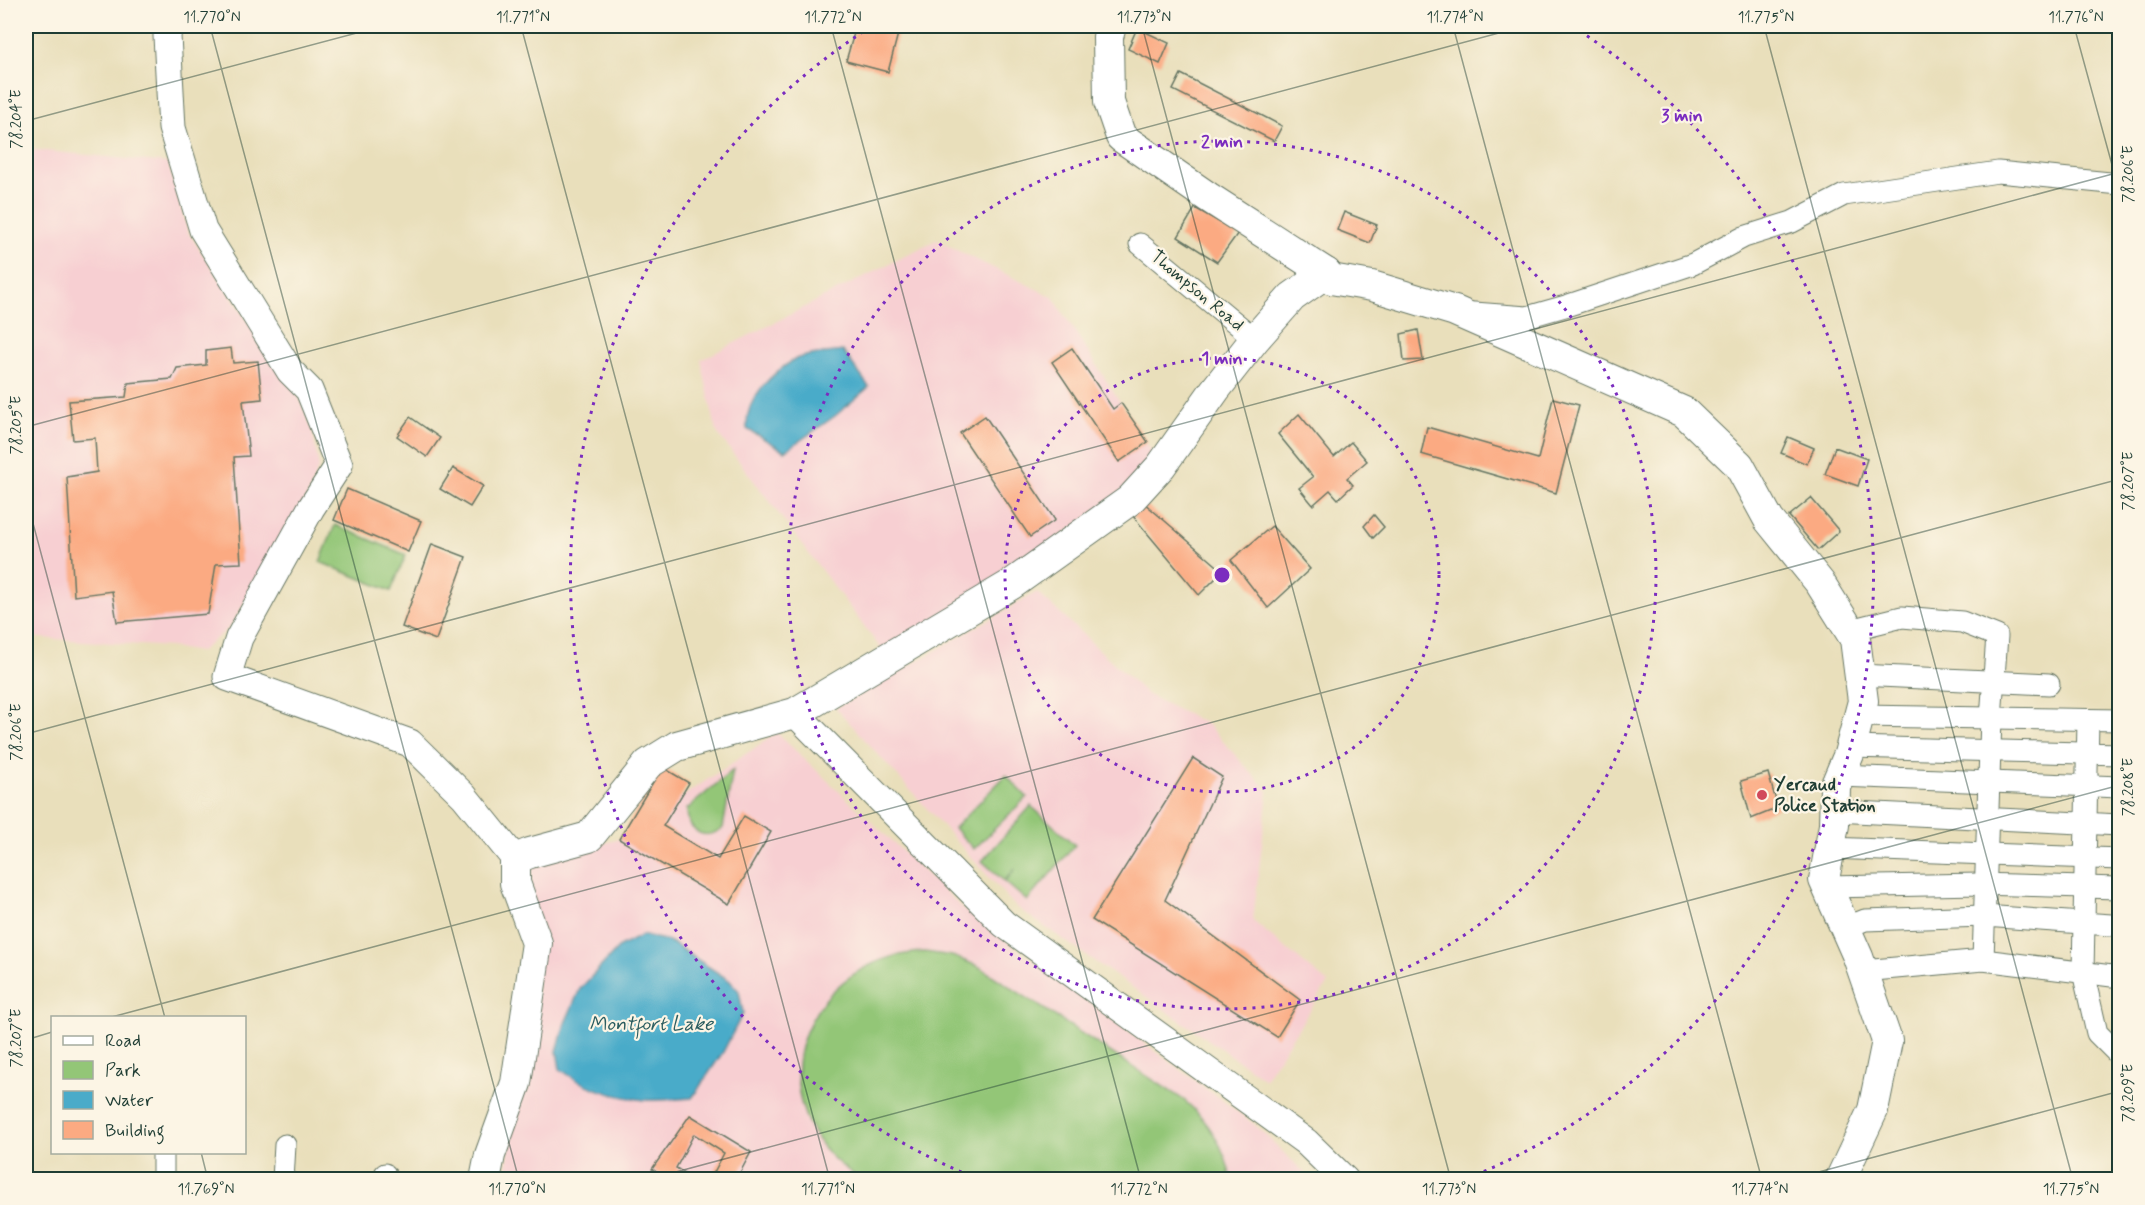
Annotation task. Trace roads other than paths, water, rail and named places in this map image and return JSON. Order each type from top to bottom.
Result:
[{"type":"main road","points":[[1111,26],[1108,37],[1110,102],[1121,137],[1208,197],[1326,273],[1331,279],[1372,286],[1455,311],[1684,412],[1739,465],[1769,520],[1820,583],[1850,630],[1855,639],[1863,701],[1851,747],[1835,787],[1834,811],[1824,880],[1863,971],[1887,1041],[1873,1110],[1840,1179]]},
{"type":"main road","points":[[485,1179],[490,1155],[516,1083],[537,943],[515,883],[515,860],[589,837],[648,764],[677,746],[795,713],[1012,584],[1130,500],[1161,466],[1215,390],[1255,339],[1292,297],[1326,273]]},
{"type":"street","points":[[169,26],[167,36],[172,128],[203,230],[290,371],[309,390],[339,465],[311,508],[239,638],[227,677],[410,743],[464,796],[515,860]]},
{"type":"street","points":[[1455,311],[1527,317],[1693,264],[1744,237],[1792,222],[1844,195],[1998,172],[2120,184]]},
{"type":"street","name":"Thompson Road","points":[[1140,244],[1255,339]]},
{"type":"street","points":[[1850,630],[1902,617],[1962,622],[1997,636],[1991,718],[1983,960]]},
{"type":"street","points":[[1860,675],[2049,684]]},
{"type":"street","points":[[795,713],[1004,924],[1306,1142],[1345,1179]]},
{"type":"street","points":[[1859,716],[2120,720]]},
{"type":"street","points":[[2088,720],[2083,972],[2097,1033],[2120,1056]]},
{"type":"street","points":[[1851,747],[2120,754]]},
{"type":"street","points":[[1840,776],[2120,787]]},
{"type":"street","points":[[1834,811],[2120,825]]},
{"type":"street","points":[[1829,848],[2120,859]]},
{"type":"street","points":[[1827,887],[1985,884],[2117,888]]},
{"type":"street","points":[[1845,928],[1865,920],[1984,916],[2111,925]]},
{"type":"street","points":[[1863,971],[1983,960],[2112,976]]},
{"type":"street","points":[[283,1179],[285,1145]]},
{"type":"street","points":[[163,1154],[163,1179]]},
{"type":"water","points":[[843,351],[869,387],[835,416],[785,451],[747,429],[747,418],[755,398],[761,388],[778,371],[801,357]]},
{"type":"water","name":"Montfort Lake","points":[[642,935],[669,941],[729,980],[739,991],[743,1013],[723,1052],[692,1098],[634,1099],[590,1086],[560,1069],[557,1051],[565,1023],[580,989],[619,947]]},
{"type":"place","name":"Yercaud Police Station","points":[[1762,795]]}]
